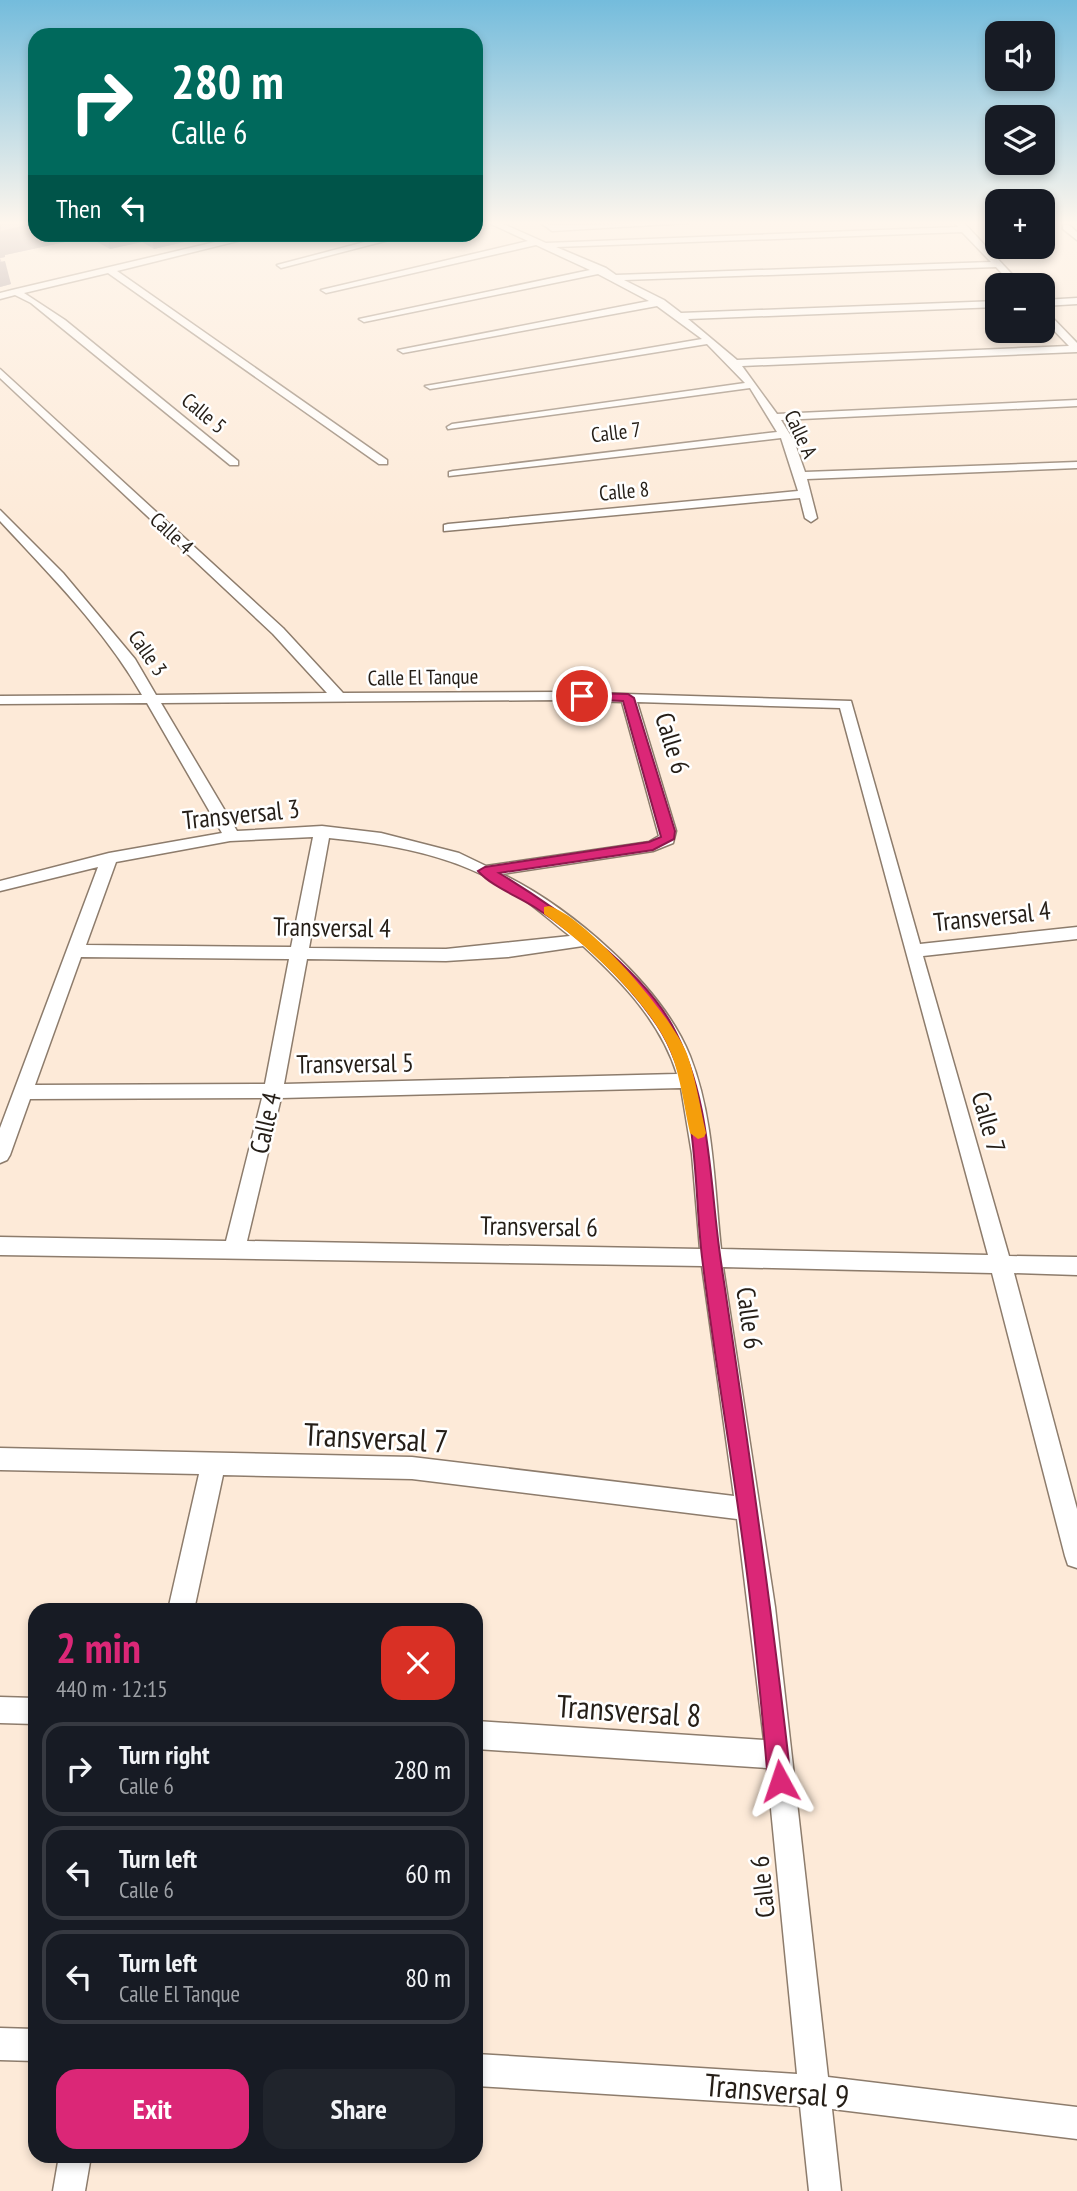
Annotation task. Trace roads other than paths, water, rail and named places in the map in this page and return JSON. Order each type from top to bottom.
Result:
[{"type":"street","name":"Calle 5","points":[[66,325],[234,463]]},
{"type":"street","points":[[191,325],[383,462]]},
{"type":"street","points":[[403,350],[536,325]]},
{"type":"street","name":"Calle A","points":[[693,325],[734,363],[774,417],[784,434],[811,518]]},
{"type":"street","points":[[1055,326],[1077,349]]},
{"type":"street","points":[[430,386],[711,340]]},
{"type":"street","points":[[734,363],[1077,349]]},
{"type":"street","name":"Calle 4","points":[[0,372],[278,631],[340,699]]},
{"type":"street","points":[[452,427],[752,385]]},
{"type":"street","points":[[774,417],[1077,403]]},
{"type":"street","name":"Calle 7","points":[[453,474],[784,434]]},
{"type":"street","points":[[799,475],[1077,465]]},
{"type":"street","name":"Calle 8","points":[[448,528],[804,494]]},
{"type":"street","name":"Calle 3","points":[[0,514],[58,576],[123,653],[233,837]]},
{"type":"street","name":"Calle El Tanque","points":[[0,700],[628,698],[846,704]]},
{"type":"street","name":"Calle 6","points":[[485,871],[653,846],[667,839],[668,831],[628,698]]},
{"type":"street","name":"Calle 7","points":[[846,704],[1000,1263],[1077,1556]]},
{"type":"street","name":"Calle 4","points":[[234,1249],[273,1091],[322,831]]},
{"type":"street","name":"Transversal 3","points":[[0,886],[109,858],[233,837],[322,831],[377,834],[408,841],[450,854],[485,871]]},
{"type":"street","points":[[0,1155],[109,858]]},
{"type":"street","name":"Calle 6","points":[[485,871],[542,905],[586,940],[644,998],[664,1025],[679,1054],[688,1081],[699,1135],[711,1257],[762,1606],[824,2191]]},
{"type":"street","name":"Transversal 4","points":[[913,951],[1077,933]]},
{"type":"street","name":"Transversal 4","points":[[75,951],[481,954],[586,940]]},
{"type":"street","name":"Transversal 5","points":[[24,1092],[273,1091],[688,1081]]},
{"type":"street","name":"Transversal 6","points":[[0,1246],[711,1257],[1077,1266]]},
{"type":"street","name":"Transversal 7","points":[[0,1459],[412,1468],[747,1509]]},
{"type":"street","points":[[183,1603],[214,1463]]},
{"type":"street","points":[[0,1710],[28,1711]]},
{"type":"street","name":"Transversal 8","points":[[483,1735],[778,1755]]},
{"type":"street","points":[[0,2044],[28,2045]]},
{"type":"street","name":"Transversal 9","points":[[483,2070],[814,2091],[1077,2123]]},
{"type":"street","points":[[69,2191],[74,2163]]}]
